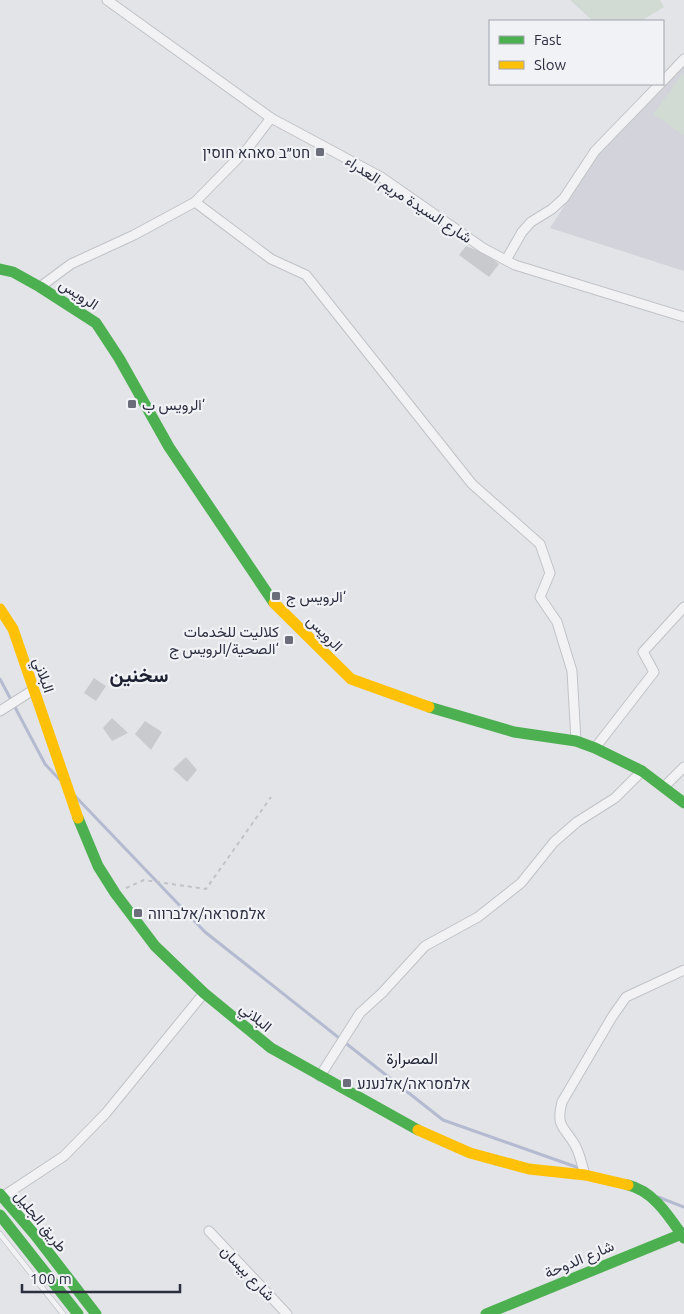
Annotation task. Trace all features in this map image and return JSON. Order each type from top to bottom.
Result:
[{"type":"street","name":"شارع السيدة مريم العدراء","points":[[107,0],[271,118],[381,177],[483,248],[515,265],[684,317]]},
{"type":"street","points":[[664,80],[684,60]]},
{"type":"street","points":[[506,260],[522,232],[531,222],[552,209],[564,198],[595,151],[659,85]]},
{"type":"street","points":[[40,287],[71,264],[134,235],[196,202],[248,148],[271,118]]},
{"type":"street","points":[[196,202],[271,259],[306,275],[472,484],[540,544],[550,573],[540,597],[557,622],[572,671],[576,741]]},
{"type":"street","name":"الرويس","points":[[0,269],[13,272],[40,287],[96,323],[119,358],[169,447],[273,602],[351,679],[421,705],[514,732],[576,741],[595,748],[642,771],[684,803]]},
{"type":"street","points":[[595,748],[654,672],[643,652],[684,607]]},
{"type":"street","name":"البلاني","points":[[0,609],[13,629],[82,832],[98,866],[115,893],[156,946],[204,993],[270,1048],[415,1129],[470,1153],[529,1169],[585,1175],[637,1188],[663,1208],[683,1235]]},
{"type":"street","points":[[0,711],[33,690]]},
{"type":"street","points":[[664,787],[684,767]]},
{"type":"street","points":[[320,1076],[360,1014],[382,993],[424,946],[478,917],[521,884],[554,842],[577,822],[615,798],[642,771]]},
{"type":"street","points":[[585,1175],[576,1146],[563,1129],[559,1117],[562,1102],[612,1017],[626,997],[684,970]]},
{"type":"street","points":[[1,1195],[64,1156],[106,1113],[204,993]]},
{"type":"street","name":"طريق الجليل","points":[[1,1195],[35,1235],[96,1314]]},
{"type":"street","name":"طريق الجليل","points":[[0,1215],[78,1314]]},
{"type":"street","name":"شارع بيسان","points":[[208,1232],[287,1314]]},
{"type":"street","name":"شارع الدوحة","points":[[486,1314],[683,1235]]},
{"type":"lane","points":[[0,1234],[63,1314]]},
{"type":"path","points":[[115,893],[144,880],[206,889],[271,797]]},
{"type":"shaded area","points":[[570,0],[660,0],[664,7],[643,20],[592,20]]},
{"type":"shaded area","points":[[684,62],[684,271],[550,228],[605,143],[662,85],[664,85],[664,83]]},
{"type":"shaded area","points":[[682,74],[684,75],[684,136],[653,114]]},
{"type":"building","points":[[466,246],[484,253],[499,264],[489,277],[459,255]]},
{"type":"building","points":[[94,678],[106,686],[96,701],[84,693]]},
{"type":"building","points":[[112,718],[128,733],[112,741],[103,728]]},
{"type":"building","points":[[145,721],[162,732],[151,750],[135,734]]},
{"type":"building","points":[[186,757],[197,770],[187,782],[173,769]]},
{"type":"waterway","points":[[0,679],[45,764],[59,779]]},
{"type":"waterway","points":[[75,796],[205,932],[443,1120],[582,1169]]},
{"type":"waterway","points":[[658,1197],[684,1207]]},
{"type":"traffic: fast","points":[[0,269],[13,272],[40,287],[96,323],[119,358],[169,447],[274,603]]},
{"type":"traffic: fast","points":[[429,707],[514,732],[576,741],[595,748],[642,771],[684,803]]},
{"type":"traffic: fast","points":[[78,818],[98,866],[115,893],[155,946],[204,993],[271,1048],[418,1130]]},
{"type":"traffic: fast","points":[[628,1185],[646,1193],[653,1199],[667,1214],[684,1238]]},
{"type":"traffic: fast","points":[[0,1194],[35,1235],[96,1314]]},
{"type":"traffic: fast","points":[[0,1215],[78,1314]]},
{"type":"traffic: fast","points":[[486,1314],[684,1233]]},
{"type":"traffic: slow","points":[[274,603],[351,679],[429,707]]},
{"type":"traffic: slow","points":[[0,609],[13,629],[78,818]]},
{"type":"traffic: slow","points":[[418,1130],[470,1153],[529,1169],[585,1175],[628,1185]]},
{"type":"place","name":"חט״ב סאהא חוסין","points":[[320,152]]},
{"type":"place","name":"الرويس ب‘","points":[[132,404]]},
{"type":"place","name":"الرويس ج‘","points":[[276,596]]},
{"type":"place","name":"كلاليت للخدمات الصحية/الرويس ج‘","points":[[289,640]]},
{"type":"place","name":"אלמסראה/אלברווה","points":[[138,913]]},
{"type":"place","name":"אלמסראה/אלנענע","points":[[347,1083]]},
{"type":"district","name":"سخنين","points":[[139,674]]},
{"type":"district","name":"المصرارة","points":[[412,1058]]}]
